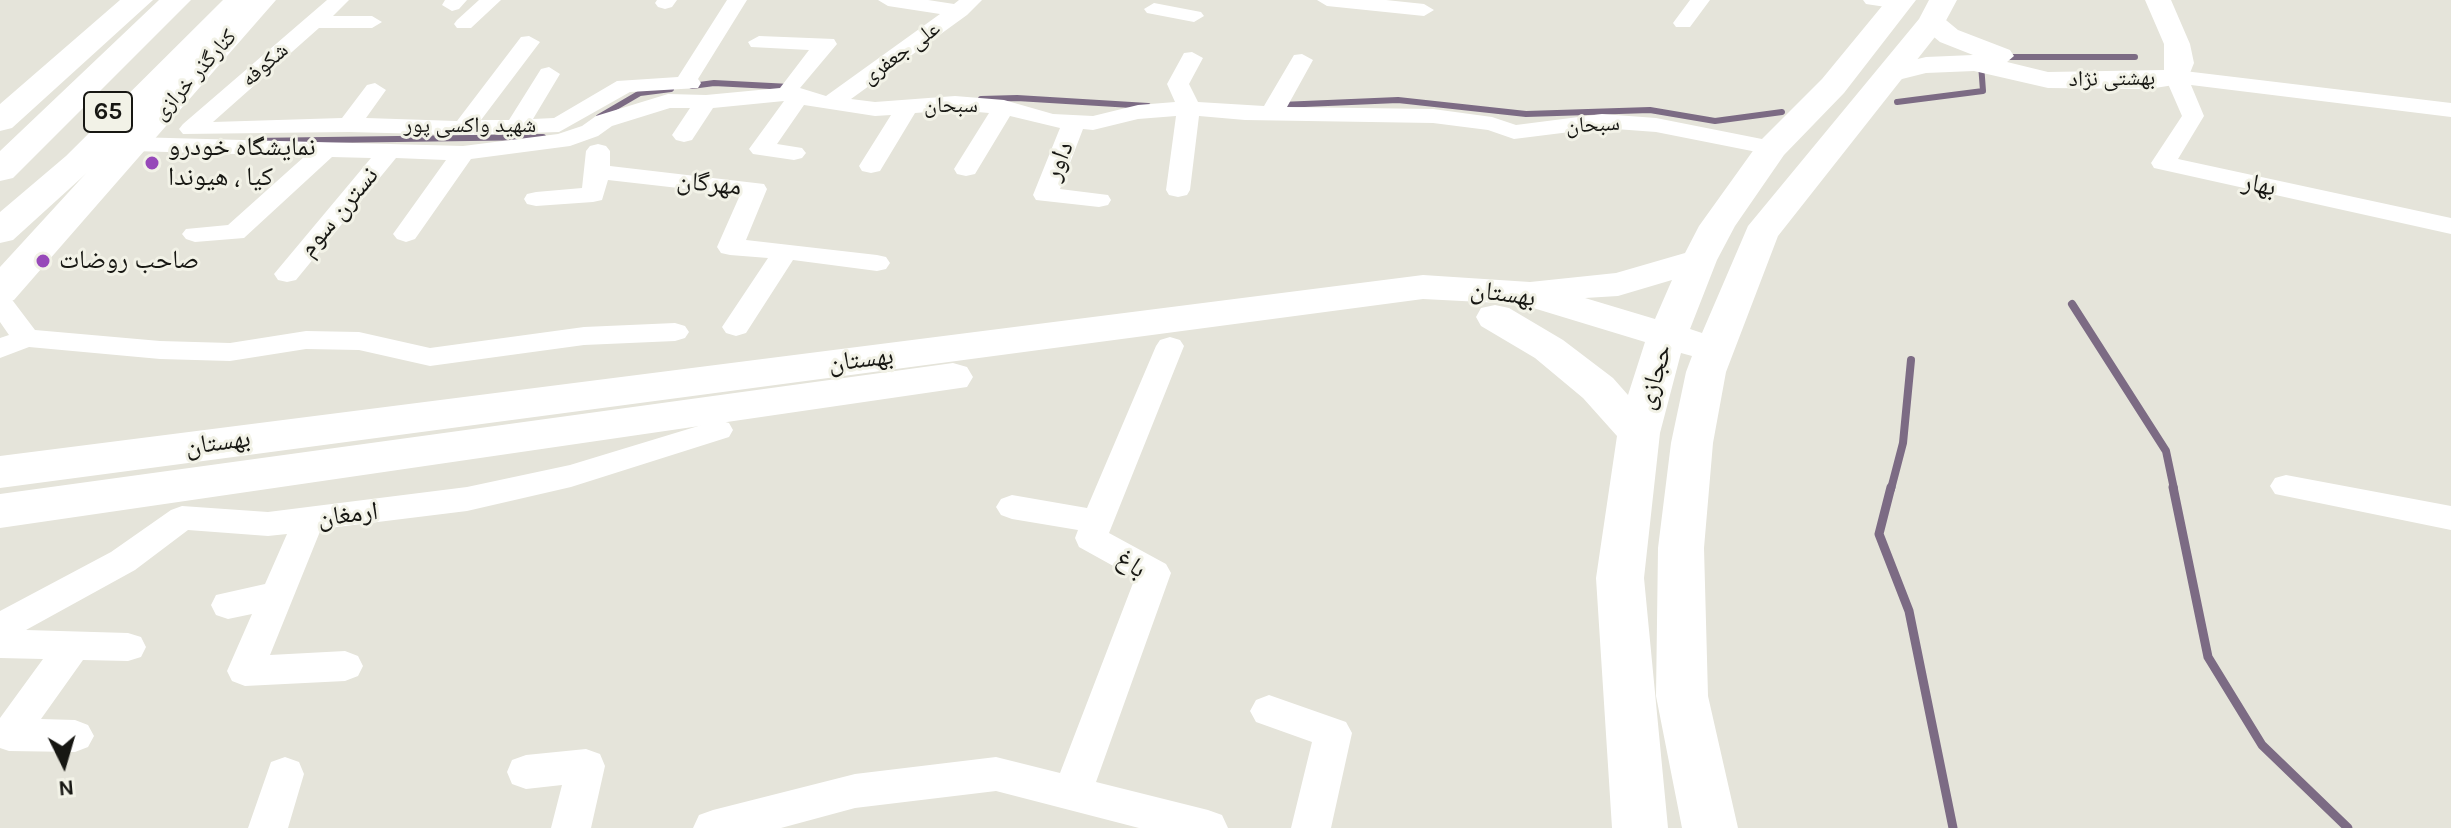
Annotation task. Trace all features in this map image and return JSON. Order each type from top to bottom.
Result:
[{"type":"main road","points":[[6,110],[138,0]]},
{"type":"main road","points":[[0,139],[149,0]]},
{"type":"main road","name":"65","points":[[0,170],[176,0]]},
{"type":"main road","name":"65","points":[[0,223],[215,0]]},
{"type":"main road","points":[[0,232],[78,163],[240,0]]},
{"type":"main road","name":"کنارگذر خرازی","points":[[0,291],[261,0]]},
{"type":"main road","name":"حجازی","points":[[1710,828],[1682,696],[1681,548],[1692,443],[1711,361],[1761,234],[1890,74],[1910,5]]},
{"type":"main road","name":"حجازی","points":[[1640,828],[1620,578],[1639,433],[1662,348],[1699,260],[1717,226],[1772,148],[1910,5]]},
{"type":"main road","points":[[1509,304],[1618,284],[1699,260]]},
{"type":"main road","name":"بهستان","points":[[0,511],[565,415],[1423,287],[1509,304],[1555,327],[1711,361]]},
{"type":"main road","points":[[1509,304],[1549,349],[1598,388],[1639,433]]},
{"type":"main road","name":"بهستان","points":[[0,472],[565,415],[1170,346],[1416,311],[1468,312],[1509,304]]},
{"type":"street","name":"شکوفه","points":[[191,129],[339,0]]},
{"type":"street","points":[[464,24],[491,0]]},
{"type":"street","points":[[685,83],[737,0]]},
{"type":"street","points":[[888,0],[966,5]]},
{"type":"street","points":[[1327,0],[1424,10]]},
{"type":"street","points":[[1683,23],[1700,0]]},
{"type":"street","points":[[2158,0],[2177,44],[2180,63],[2176,77],[2451,110]]},
{"type":"street","name":"علی جعفری","points":[[838,98],[966,5]]},
{"type":"street","name":"بهشتی نژاد","points":[[1910,5],[1949,36],[2007,59],[2064,68],[2140,69],[2176,77]]},
{"type":"street","points":[[1154,9],[1185,9]]},
{"type":"street","points":[[314,22],[372,22]]},
{"type":"street","points":[[433,234],[406,234],[463,140],[529,42]]},
{"type":"street","points":[[759,42],[826,44],[761,149],[794,153]]},
{"type":"street","points":[[1178,190],[1189,108],[1178,84],[1192,58]]},
{"type":"street","points":[[1272,113],[1302,60]]},
{"type":"street","name":"بهشتی نژاد","points":[[1890,74],[1926,65],[1974,63],[2048,80],[2149,81],[2176,77]]},
{"type":"street","points":[[517,126],[549,74]]},
{"type":"street","name":"بهار","points":[[2176,77],[2193,116],[2163,163],[2451,226]]},
{"type":"street","name":"شهید واکسی پور","points":[[133,144],[191,129],[349,125],[463,140],[517,126],[559,125],[625,86],[685,83],[795,91]]},
{"type":"street","points":[[349,125],[375,90]]},
{"type":"street","name":"سبحان","points":[[133,144],[390,150],[463,140],[562,141],[590,131],[604,121],[668,101],[706,102],[795,91],[838,98],[875,109],[955,103],[1004,107],[1051,121],[1093,123],[1138,112],[1189,108],[1433,116],[1492,124],[1514,132],[1602,121],[1656,125],[1772,148]]},
{"type":"street","points":[[684,135],[706,102]]},
{"type":"street","points":[[871,166],[907,107]]},
{"type":"street","points":[[966,169],[1004,107]]},
{"type":"street","name":"داور","points":[[1074,122],[1045,195],[1099,200]]},
{"type":"street","points":[[536,199],[593,195],[598,172],[598,146],[590,131]]},
{"type":"street","points":[[195,234],[235,233],[325,150]]},
{"type":"street","name":"نسترن سوم","points":[[287,274],[390,150]]},
{"type":"street","name":"مهرگان","points":[[598,172],[755,189],[730,247],[786,251]]},
{"type":"street","points":[[736,327],[786,251],[877,263]]},
{"type":"street","points":[[0,303],[13,344],[230,352],[306,340],[359,341],[430,357],[584,336],[675,332]]},
{"type":"street","name":"باغ","points":[[1072,794],[1154,573],[1091,538],[1170,346]]},
{"type":"street","name":"ارمغان","points":[[0,628],[123,561],[182,518],[268,524],[467,499],[571,476],[718,430]]},
{"type":"street","points":[[2286,486],[2451,518]]},
{"type":"street","points":[[1012,507],[1098,522]]},
{"type":"street","points":[[309,520],[245,671],[345,666]]},
{"type":"street","points":[[228,605],[277,595]]},
{"type":"street","points":[[0,644],[128,647]]},
{"type":"street","points":[[73,646],[9,735],[75,736]]},
{"type":"street","points":[[1269,711],[1333,733],[1311,828]]},
{"type":"street","points":[[526,772],[586,766],[571,828]]},
{"type":"street","points":[[268,828],[285,774]]},
{"type":"street","points":[[713,828],[855,791],[996,774],[1208,828]]},
{"type":"waterway","points":[[2004,57],[2135,57]]},
{"type":"waterway","points":[[1897,102],[1983,91],[1981,64]]},
{"type":"waterway","points":[[692,86],[714,83],[790,87]]},
{"type":"waterway","points":[[599,117],[640,93],[671,89]]},
{"type":"waterway","points":[[981,99],[1017,98],[1148,106]]},
{"type":"waterway","points":[[1281,105],[1398,100],[1526,114],[1650,110],[1715,121],[1782,112]]},
{"type":"waterway","points":[[252,141],[543,137]]},
{"type":"waterway","points":[[2072,304],[2166,451],[2174,489]]},
{"type":"waterway","points":[[1891,489],[1903,443],[1911,360]]},
{"type":"waterway","points":[[1891,487],[1879,534],[1909,611],[1953,828]]},
{"type":"waterway","points":[[2173,487],[2208,657],[2262,745],[2348,828]]},
{"type":"place","name":"نمایشگاه خودرو کیا ، هیوندا","points":[[152,163]]},
{"type":"place","name":"صاحب روضات","points":[[43,261]]}]
